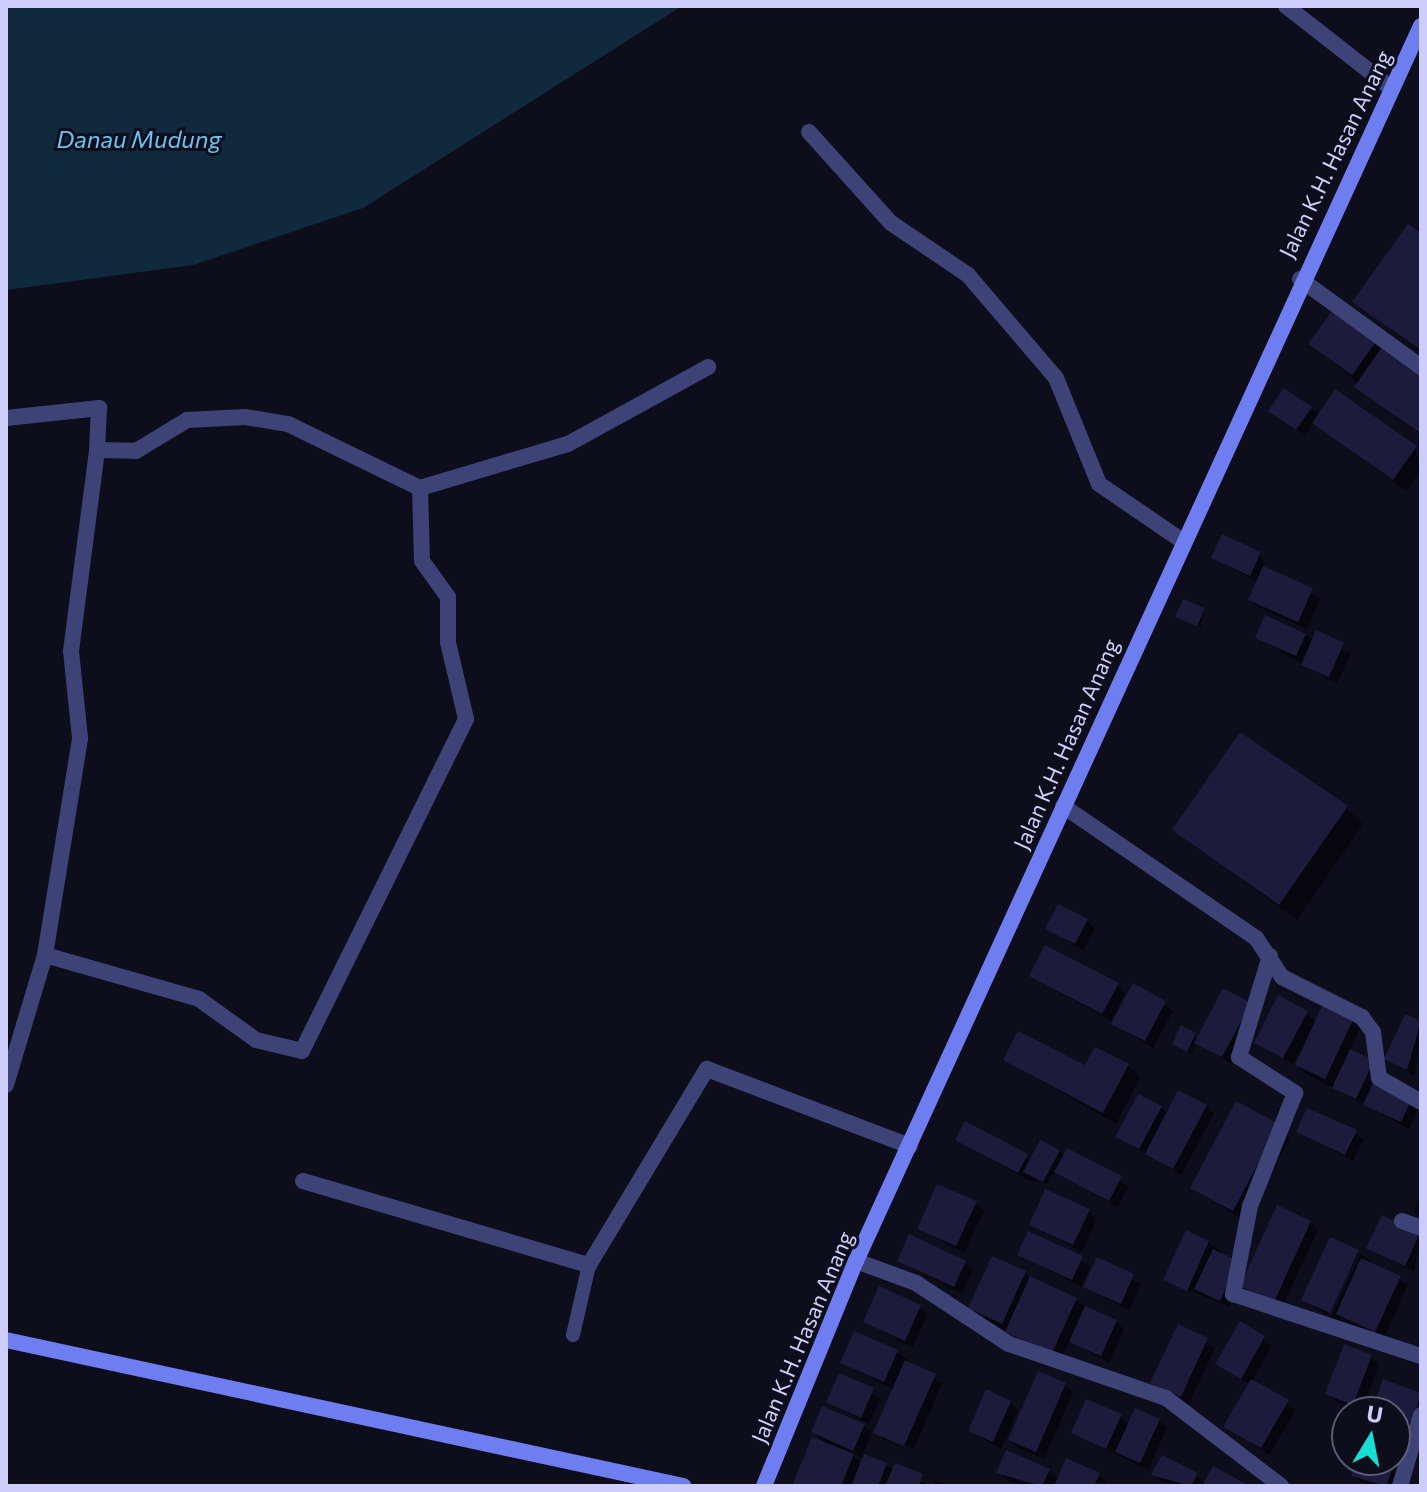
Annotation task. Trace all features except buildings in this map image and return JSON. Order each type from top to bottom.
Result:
[{"type":"main road","name":"Jalan K.H. Hasan Anang","points":[[764,1486],[856,1261],[1300,279],[1421,26]]},
{"type":"main road","points":[[6,1340],[683,1486]]},
{"type":"street","points":[[1286,6],[1391,88]]},
{"type":"street","points":[[809,132],[891,223],[968,275],[1056,378],[1099,484],[1181,540]]},
{"type":"street","points":[[1300,279],[1421,367]]},
{"type":"street","points":[[97,450],[145,450],[187,420],[245,417],[288,424],[420,488],[568,444],[708,367]]},
{"type":"street","points":[[6,418],[99,408],[97,450],[71,651],[80,738],[45,955],[6,1085]]},
{"type":"street","points":[[45,955],[199,999],[256,1040],[302,1051],[466,719],[448,642],[448,597],[422,561],[420,488]]},
{"type":"street","points":[[1063,806],[1256,938],[1282,977],[1370,1023],[1379,1078],[1421,1102]]},
{"type":"street","points":[[1270,956],[1239,1057],[1295,1093],[1250,1206],[1233,1294],[1421,1356]]},
{"type":"street","points":[[303,1181],[589,1265],[707,1069],[910,1146]]},
{"type":"street","points":[[1402,1221],[1421,1228]]},
{"type":"street","points":[[856,1261],[916,1283],[1009,1344],[1166,1398],[1281,1486]]},
{"type":"street","points":[[1400,1486],[1421,1415]]},
{"type":"lane","points":[[573,1335],[589,1265]]},
{"type":"water","name":"Danau Mudung","points":[[6,6],[682,6],[363,208],[193,265],[6,290]]}]
